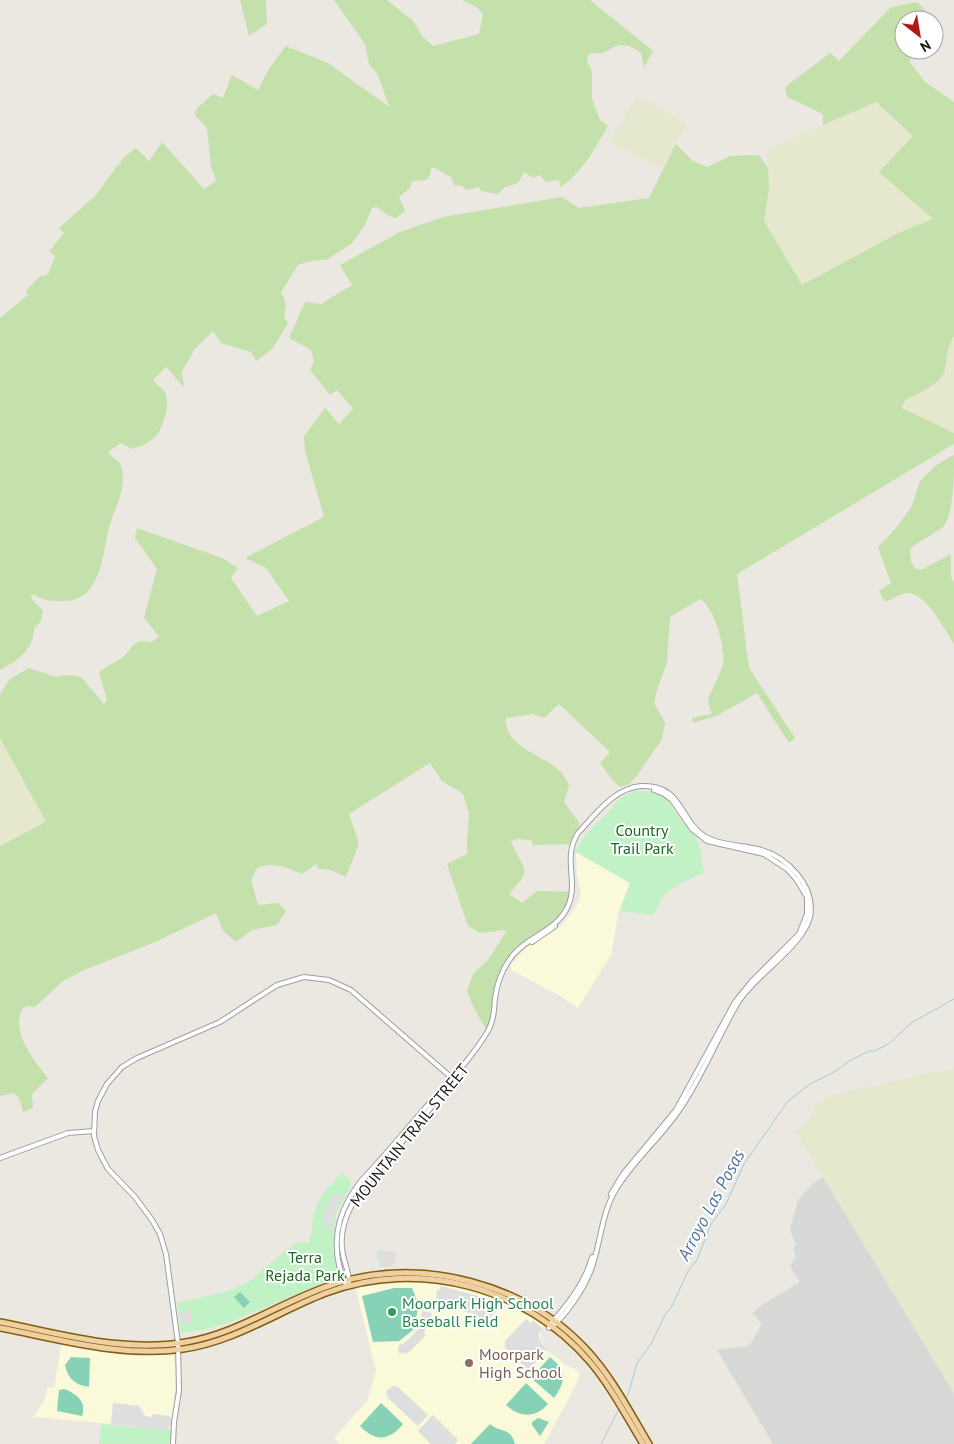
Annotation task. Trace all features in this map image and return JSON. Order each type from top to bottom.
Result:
[{"type":"main road","points":[[0,1322],[118,1344],[149,1346],[178,1343],[222,1333],[316,1291],[346,1281],[392,1273],[425,1273],[444,1276],[481,1284],[536,1308],[587,1350],[649,1444]]},
{"type":"main road","points":[[0,1328],[117,1349],[144,1351],[178,1350],[198,1347],[219,1340],[324,1294],[382,1280],[409,1278],[452,1282],[479,1289],[510,1300],[553,1323]]},
{"type":"main road","points":[[630,1417],[643,1444]]},
{"type":"street","name":"MOUNTAIN TRAIL STREET","points":[[346,1281],[342,1245],[343,1227],[351,1206],[363,1188],[478,1049],[493,1024],[498,988],[506,968],[518,952],[558,924],[570,908],[574,893],[572,857],[575,840],[609,804],[626,791],[634,788],[648,788],[664,794],[672,800],[699,836],[714,844],[758,852],[768,856],[791,873],[808,896],[810,916],[800,936],[754,983],[737,1004],[680,1109],[628,1172],[615,1192],[605,1214],[593,1263],[587,1278],[579,1293],[553,1323]]},
{"type":"street","points":[[173,1444],[174,1422],[179,1392],[178,1343],[168,1261],[160,1234],[145,1210],[108,1169],[98,1150],[94,1131],[95,1112],[100,1095],[106,1084],[122,1067],[137,1058],[220,1022],[277,985],[300,978],[329,980],[351,990],[453,1079]]},
{"type":"street","points":[[0,1158],[68,1133],[94,1131]]},
{"type":"street","points":[[346,1281],[348,1287]]},
{"type":"shaded area","points":[[637,95],[687,124],[663,169],[609,142]]},
{"type":"shaded area","points":[[875,101],[913,136],[933,219],[898,233],[802,285],[764,221],[769,188],[767,150]]},
{"type":"shaded area","points":[[954,336],[954,433],[902,408],[905,400],[934,384],[945,373],[948,345]]},
{"type":"shaded area","points":[[0,738],[46,822],[0,846]]},
{"type":"shaded area","points":[[576,852],[630,883],[619,910],[611,955],[578,1008],[560,996],[511,970],[511,964],[525,949],[563,924],[578,903],[581,893],[577,877]]},
{"type":"shaded area","points":[[954,1068],[954,1393],[795,1131],[810,1118],[816,1105],[830,1095]]},
{"type":"shaded area","points":[[823,1177],[954,1393],[954,1444],[773,1444],[717,1350],[749,1346],[762,1324],[752,1313],[800,1282],[790,1267],[796,1257],[793,1248],[796,1245],[790,1230],[798,1200],[814,1182]]},
{"type":"shaded area","points":[[340,1194],[344,1197],[342,1200],[337,1198],[339,1201],[332,1222],[329,1223],[335,1226],[334,1230],[329,1229],[326,1224],[323,1225],[323,1215],[331,1196]]},
{"type":"shaded area","points":[[377,1250],[396,1252],[395,1263],[392,1263],[392,1266],[380,1267],[379,1260],[377,1260]]},
{"type":"shaded area","name":"Moorpark High School","points":[[407,1282],[429,1282],[484,1294],[511,1305],[541,1322],[543,1326],[540,1337],[546,1349],[565,1365],[578,1370],[580,1374],[544,1444],[340,1444],[334,1438],[367,1401],[376,1371],[356,1290],[360,1287]]},
{"type":"shaded area","points":[[441,1286],[478,1296],[475,1305],[486,1307],[493,1300],[500,1307],[485,1323],[476,1314],[454,1309],[454,1305],[443,1304],[439,1299],[436,1299],[437,1289],[440,1290]]},
{"type":"shaded area","points":[[190,1310],[192,1324],[181,1323],[180,1311]]},
{"type":"shaded area","points":[[422,1311],[432,1313],[429,1325],[427,1324],[424,1333],[426,1335],[410,1351],[405,1354],[404,1352],[399,1354],[398,1346],[406,1342],[419,1328]]},
{"type":"shaded area","points":[[526,1319],[530,1323],[533,1320],[543,1329],[539,1333],[539,1339],[547,1350],[528,1370],[504,1346],[506,1344],[504,1342]]},
{"type":"shaded area","points":[[62,1343],[127,1355],[171,1354],[174,1356],[176,1375],[172,1429],[33,1417],[44,1402],[48,1387],[54,1388]]},
{"type":"shaded area","points":[[393,1386],[398,1387],[428,1415],[418,1426],[388,1398],[386,1391]]},
{"type":"shaded area","points":[[113,1403],[139,1406],[145,1416],[152,1417],[152,1414],[170,1416],[173,1419],[172,1426],[169,1426],[169,1430],[111,1424]]},
{"type":"shaded area","points":[[433,1415],[458,1440],[455,1444],[431,1444],[418,1431]]},
{"type":"green space","points":[[240,0],[266,0],[267,24],[249,36]]},
{"type":"green space","points":[[334,0],[387,0],[413,21],[423,37],[433,46],[479,34],[483,15],[478,8],[462,0],[590,0],[653,51],[644,68],[641,53],[625,45],[603,53],[588,55],[587,61],[592,71],[592,99],[600,120],[608,126],[581,168],[568,182],[560,187],[559,180],[546,182],[540,175],[533,178],[524,172],[518,183],[505,187],[498,194],[481,191],[479,187],[467,190],[462,186],[454,185],[451,177],[435,168],[431,168],[430,175],[426,180],[412,181],[410,188],[399,197],[405,211],[396,218],[389,216],[377,207],[372,208],[365,225],[352,243],[328,259],[298,265],[281,292],[286,304],[284,316],[288,324],[272,349],[256,361],[251,352],[221,343],[213,331],[194,350],[182,372],[184,387],[166,367],[153,380],[164,391],[167,401],[164,418],[156,436],[139,447],[132,449],[121,443],[108,452],[121,466],[123,484],[110,524],[102,561],[93,584],[86,593],[76,599],[51,601],[33,594],[30,597],[43,611],[41,621],[34,629],[28,649],[18,659],[0,670],[0,318],[28,295],[26,291],[40,276],[47,275],[49,272],[55,256],[49,251],[64,233],[59,228],[96,195],[124,157],[136,148],[149,161],[162,142],[204,189],[216,181],[211,165],[207,128],[195,115],[196,109],[213,94],[223,98],[232,75],[258,90],[270,67],[286,46],[328,63],[389,107],[378,75],[369,64],[365,44]]},
{"type":"green space","points":[[917,2],[925,10],[894,10],[894,60],[910,60],[925,82],[954,102],[954,336],[948,348],[943,375],[928,388],[905,400],[902,408],[954,433],[954,444],[737,574],[749,668],[795,738],[789,743],[757,693],[718,715],[693,723],[692,718],[712,714],[708,702],[709,696],[723,664],[723,648],[718,628],[710,610],[700,599],[670,617],[667,663],[654,703],[665,723],[662,739],[636,777],[629,784],[620,787],[614,782],[600,763],[610,752],[559,704],[544,718],[533,714],[506,718],[507,728],[511,737],[518,744],[561,772],[569,785],[564,802],[580,824],[569,844],[533,845],[531,840],[516,839],[511,842],[525,870],[522,879],[509,894],[522,903],[537,891],[572,892],[562,916],[515,952],[499,982],[494,1014],[487,1032],[467,991],[473,974],[488,960],[506,932],[504,930],[480,933],[468,926],[447,864],[467,854],[469,813],[463,794],[442,781],[430,763],[349,814],[359,843],[346,877],[331,870],[318,869],[316,864],[302,874],[274,865],[257,868],[251,880],[258,905],[278,903],[286,911],[277,925],[252,930],[236,942],[223,931],[216,913],[153,943],[84,970],[63,981],[35,1007],[27,1006],[22,1009],[19,1018],[19,1028],[22,1037],[31,1055],[48,1078],[32,1094],[33,1108],[23,1112],[19,1098],[14,1093],[0,1096],[0,846],[46,822],[0,738],[0,694],[10,679],[29,668],[56,677],[68,675],[81,677],[104,704],[107,700],[99,672],[123,657],[134,644],[152,642],[159,636],[144,618],[157,569],[135,538],[137,528],[222,558],[238,568],[231,578],[257,616],[289,601],[266,568],[245,558],[324,517],[305,451],[304,436],[325,408],[339,424],[353,409],[337,390],[330,395],[310,370],[314,362],[311,350],[289,338],[305,302],[321,304],[352,285],[340,265],[400,232],[443,217],[562,197],[579,208],[649,198],[676,144],[693,161],[707,167],[730,156],[759,155],[768,168],[769,188],[764,221],[802,285],[898,233],[933,219],[879,172],[913,136],[876,102],[823,125],[823,114],[787,97],[785,87],[830,53],[839,61],[891,7]]},
{"type":"green space","points":[[954,455],[953,493],[947,521],[943,527],[910,549],[911,562],[915,568],[921,570],[951,554],[951,577],[954,583],[954,644],[934,613],[921,598],[907,593],[885,602],[879,591],[891,583],[878,547],[897,527],[912,506],[920,481],[936,465]]},
{"type":"green space","name":"Country Trail Park","points":[[634,791],[654,793],[666,799],[685,825],[695,835],[704,873],[687,880],[671,890],[662,898],[653,915],[620,911],[630,883],[576,852],[585,835],[621,798]]},
{"type":"green space","name":"Terra Rejada Park","points":[[342,1173],[351,1182],[351,1185],[336,1214],[333,1249],[338,1277],[228,1323],[181,1333],[177,1303],[225,1292],[248,1282],[295,1243],[309,1242],[318,1202]]},
{"type":"green space","name":"Moorpark High School Baseball Field","points":[[394,1288],[412,1288],[419,1305],[413,1330],[399,1341],[373,1342],[362,1296]]},
{"type":"green space","points":[[240,1292],[250,1302],[244,1308],[234,1297]]},
{"type":"green space","points":[[71,1357],[90,1358],[89,1387],[80,1385],[70,1378],[65,1365]]},
{"type":"green space","points":[[550,1357],[556,1362],[563,1376],[561,1386],[554,1398],[531,1378]]},
{"type":"green space","points":[[526,1383],[548,1404],[538,1412],[527,1415],[516,1412],[506,1405]]},
{"type":"green space","points":[[64,1389],[73,1393],[82,1402],[82,1416],[57,1411],[59,1390]]},
{"type":"green space","points":[[381,1403],[403,1424],[392,1434],[377,1437],[371,1435],[360,1426]]},
{"type":"green space","points":[[538,1418],[549,1422],[540,1436],[532,1425],[532,1422]]},
{"type":"green space","points":[[101,1424],[173,1430],[174,1444],[99,1444]]},
{"type":"green space","points":[[490,1424],[507,1432],[513,1438],[515,1444],[471,1444]]},
{"type":"waterway","name":"Arroyo Las Posas","points":[[625,1399],[629,1392],[637,1363],[651,1344],[665,1315],[672,1306],[688,1271],[697,1260],[711,1224],[726,1204],[744,1164],[788,1101],[810,1084],[836,1071],[849,1061],[890,1043],[911,1023],[954,999]]},
{"type":"waterway","name":"Arroyo Las Posas","points":[[601,1444],[620,1407]]},
{"type":"place","name":"Moorpark High School Baseball Field","points":[[392,1312]]},
{"type":"place","name":"Moorpark High School","points":[[469,1363]]}]
